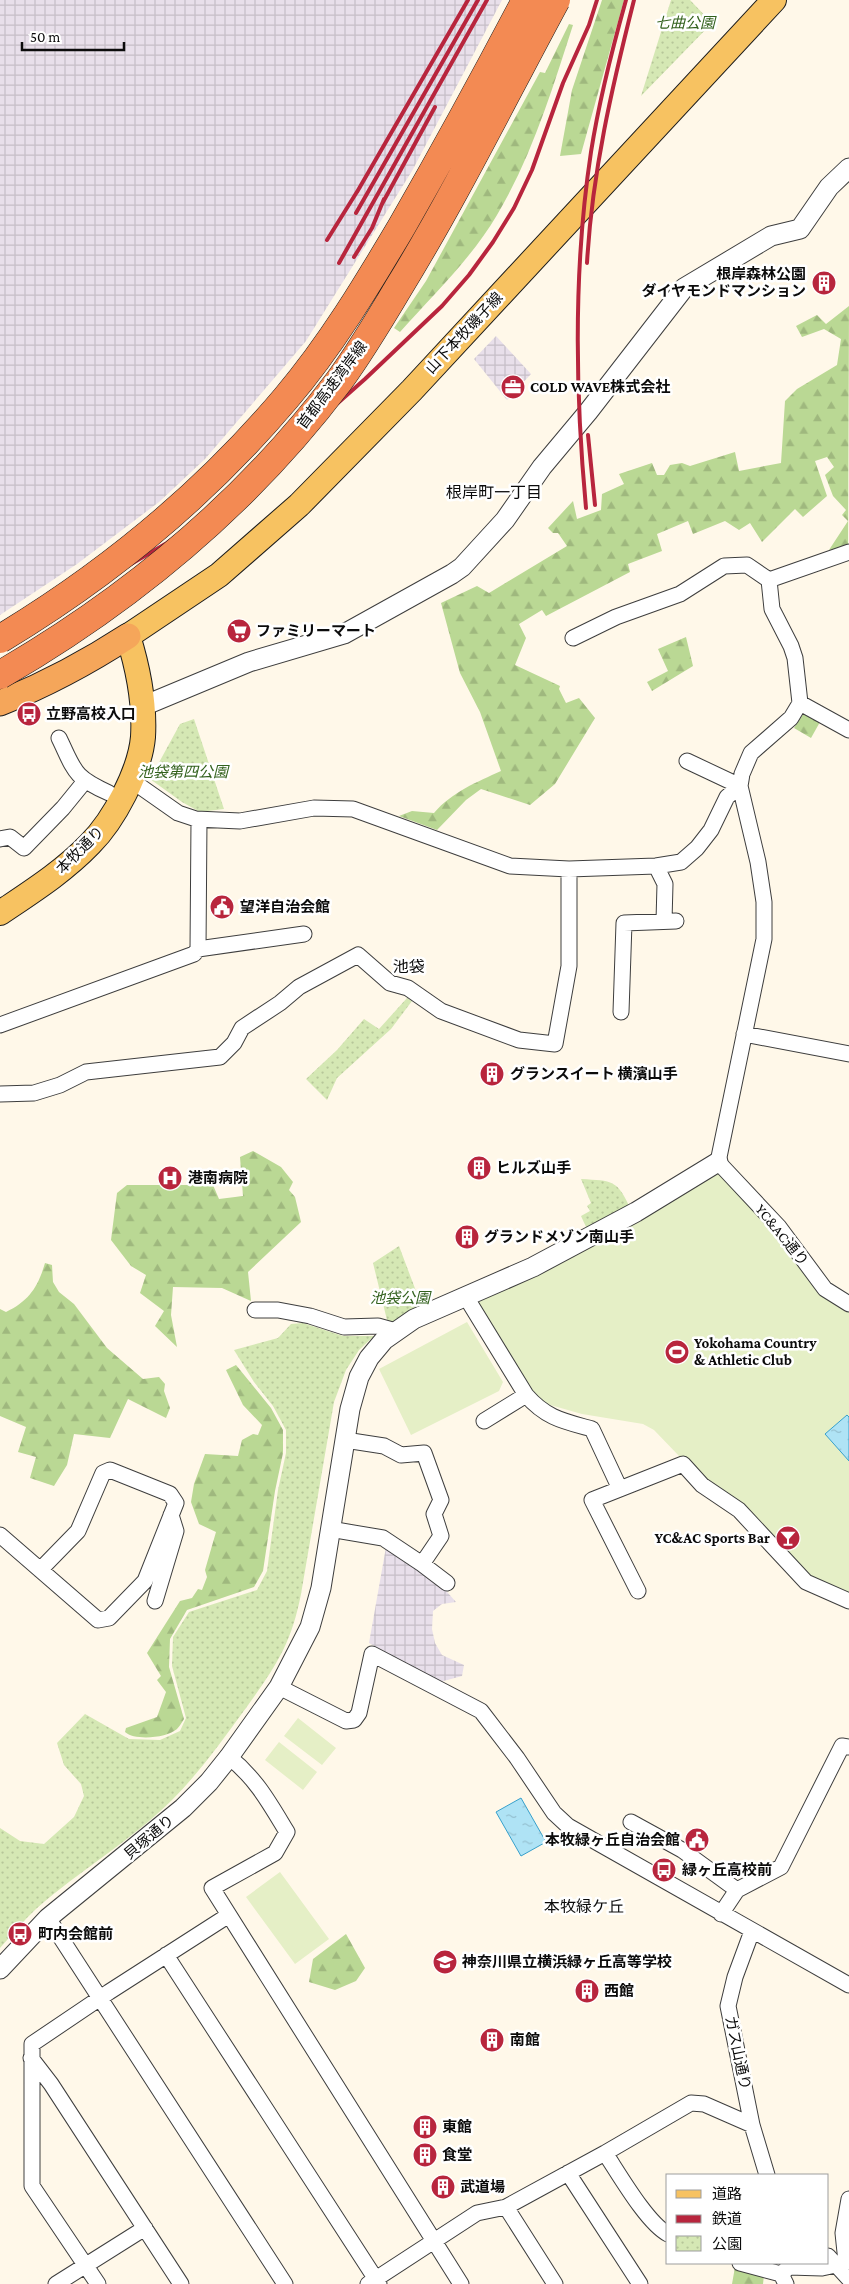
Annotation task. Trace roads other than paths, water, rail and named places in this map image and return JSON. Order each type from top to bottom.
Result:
[{"type":"highway","name":"首都高速湾岸線","points":[[0,639],[87,583],[133,548],[179,509],[213,476],[287,396],[324,347],[371,278],[446,149],[526,0]]},
{"type":"highway","name":"首都高速湾岸線","points":[[0,675],[50,646],[120,598],[216,518],[253,483],[338,382],[366,342],[417,257],[556,0]]},
{"type":"highway","points":[[0,703],[22,694],[98,655],[128,636]]},
{"type":"highway","points":[[0,682],[64,661],[98,655]]},
{"type":"main road","name":"山下本牧磯子線","points":[[128,636],[219,575],[299,505],[412,390],[774,0]]},
{"type":"main road","name":"本牧通り","points":[[0,914],[57,874],[92,843],[104,828],[131,780],[143,737],[139,674],[128,636]]},
{"type":"main road","name":"本牧通り","points":[[0,895],[51,862],[73,844],[85,830],[122,765],[141,706]]},
{"type":"street","points":[[141,706],[196,686],[249,662],[344,634],[462,567],[506,520],[542,467],[588,412],[684,288],[771,236],[800,229],[829,187],[849,168]]},
{"type":"street","points":[[769,580],[849,552]]},
{"type":"street","points":[[131,780],[178,813],[199,820],[240,821],[314,808],[353,809],[510,866],[569,868],[656,866],[680,862],[697,848],[711,830],[727,797],[740,786],[751,753],[791,718],[800,704],[792,646],[772,609],[769,580],[747,565],[724,566],[680,594],[616,618],[573,638]]},
{"type":"street","points":[[800,704],[849,730]]},
{"type":"street","points":[[59,738],[77,776],[108,792]]},
{"type":"street","points":[[686,761],[740,786]]},
{"type":"street","points":[[0,839],[10,837],[24,848],[63,808],[85,781]]},
{"type":"street","points":[[718,1162],[764,938],[764,902],[758,862],[740,786]]},
{"type":"street","points":[[0,1024],[194,954],[198,949],[199,820]]},
{"type":"street","points":[[621,1012],[624,923],[670,921],[665,884],[656,866]]},
{"type":"street","points":[[0,1094],[34,1093],[60,1085],[86,1072],[220,1057],[234,1043],[242,1028],[280,1003],[299,987],[358,954],[390,984],[408,988],[440,1011],[519,1040],[555,1044],[569,966],[569,868]]},
{"type":"street","points":[[198,949],[304,934]]},
{"type":"street","points":[[744,1034],[849,1054]]},
{"type":"street","name":"貝塚通り","points":[[0,1969],[48,1918],[162,1828],[209,1782],[279,1687],[294,1662],[310,1628],[321,1588],[350,1409],[359,1377],[370,1358],[384,1340],[414,1319],[533,1267],[636,1212],[718,1162]]},
{"type":"street","name":"YC&AC通り","points":[[718,1162],[779,1227],[825,1289],[849,1304]]},
{"type":"street","points":[[466,1297],[526,1395],[544,1413],[553,1418],[592,1429],[620,1489]]},
{"type":"street","points":[[255,1310],[310,1316],[344,1327],[378,1326],[396,1331]]},
{"type":"street","points":[[484,1421],[526,1395]]},
{"type":"street","points":[[345,1440],[384,1446],[401,1454],[424,1453],[441,1500],[434,1514],[441,1536],[422,1564]]},
{"type":"street","points":[[638,1591],[592,1500],[683,1464],[702,1485],[739,1510],[806,1582],[849,1601]]},
{"type":"street","points":[[0,1535],[40,1570],[98,1620],[109,1618],[145,1581],[176,1503],[170,1494],[110,1470],[103,1472],[78,1531],[40,1570]]},
{"type":"street","points":[[155,1601],[176,1531],[171,1515]]},
{"type":"street","points":[[330,1529],[383,1538],[447,1583]]},
{"type":"street","points":[[279,1687],[346,1721],[354,1720],[360,1714],[372,1654],[481,1711],[517,1758],[554,1813],[568,1826],[721,1914],[849,1984]]},
{"type":"street","points":[[721,1914],[737,1890],[781,1867],[842,1746],[849,1747]]},
{"type":"street","points":[[229,1757],[246,1770],[258,1785],[287,1832],[275,1854],[212,1888],[461,2284]]},
{"type":"street","points":[[631,1822],[682,1850],[737,1890]]},
{"type":"street","points":[[98,2284],[32,2186],[32,2044],[229,1915]]},
{"type":"street","points":[[48,1918],[285,2284]]},
{"type":"street","name":"ガス山通り","points":[[752,1931],[735,1977],[728,2006],[752,2125],[767,2174]]},
{"type":"street","points":[[166,1955],[375,2282],[433,2241],[477,2214],[506,2207],[691,2103],[704,2104],[752,2125]]},
{"type":"street","points":[[31,2058],[51,2084],[181,2284]]},
{"type":"street","points":[[605,2153],[646,2213],[666,2233]]},
{"type":"street","points":[[568,2173],[640,2284]]},
{"type":"street","points":[[849,2199],[840,2261],[849,2279]]},
{"type":"street","points":[[506,2207],[555,2284]]},
{"type":"street","points":[[56,2284],[145,2228]]},
{"type":"street","points":[[743,2264],[783,2279],[789,2267],[822,2268],[840,2261]]},
{"type":"water","points":[[847,1415],[849,1417],[849,1461],[825,1434]]},
{"type":"water","points":[[521,1798],[546,1842],[521,1856],[496,1812]]},
{"type":"railway","points":[[357,192],[468,0]]},
{"type":"railway","points":[[356,213],[478,0]]},
{"type":"railway","points":[[339,263],[487,0]]},
{"type":"railway","points":[[0,627],[95,585],[167,543],[195,523],[260,472],[365,379],[442,306],[469,275],[493,242],[514,208],[532,170],[563,83],[589,25],[597,0]]},
{"type":"railway","points":[[586,508],[578,375],[581,241],[594,133],[606,76],[626,0]]},
{"type":"railway","points":[[587,263],[598,163],[618,65],[634,0]]},
{"type":"railway","points":[[382,204],[435,107]]},
{"type":"railway","points":[[327,240],[360,187]]},
{"type":"railway","points":[[354,257],[372,228],[384,199]]},
{"type":"railway","points":[[588,435],[595,505]]},
{"type":"place","name":"根岸森林公園 ダイヤモンドマンション","points":[[824,283]]},
{"type":"place","name":"COLD WAVE株式会社","points":[[513,387]]},
{"type":"place","name":"ファミリーマート","points":[[239,631]]},
{"type":"place","name":"立野高校入口","points":[[29,714]]},
{"type":"place","name":"望洋自治会館","points":[[222,907]]},
{"type":"place","name":"グランスイート 横濱山手","points":[[492,1074]]},
{"type":"place","name":"ヒルズ山手","points":[[479,1168]]},
{"type":"place","name":"港南病院","points":[[170,1178]]},
{"type":"place","name":"グランドメゾン南山手","points":[[467,1237]]},
{"type":"place","name":"Yokohama Country & Athletic Club","points":[[677,1352]]},
{"type":"place","name":"YC&AC Sports Bar","points":[[788,1538]]},
{"type":"place","name":"本牧緑ヶ丘自治会館","points":[[697,1840]]},
{"type":"place","name":"緑ヶ丘高校前","points":[[664,1870]]},
{"type":"place","name":"町内会館前","points":[[20,1934]]},
{"type":"place","name":"神奈川県立横浜緑ヶ丘高等学校","points":[[445,1962]]},
{"type":"place","name":"西館","points":[[587,1991]]},
{"type":"place","name":"南館","points":[[492,2040]]},
{"type":"place","name":"東館","points":[[425,2127]]},
{"type":"place","name":"食堂","points":[[425,2155]]},
{"type":"place","name":"武道場","points":[[443,2187]]},
{"type":"district","name":"根岸町一丁目","points":[[494,492]]},
{"type":"district","name":"池袋","points":[[409,966]]},
{"type":"district","name":"本牧緑ケ丘","points":[[584,1906]]},
{"type":"park label","name":"七曲公園","points":[[685,23]]},
{"type":"park label","name":"池袋第四公園","points":[[183,772]]},
{"type":"park label","name":"池袋公園","points":[[400,1298]]}]
